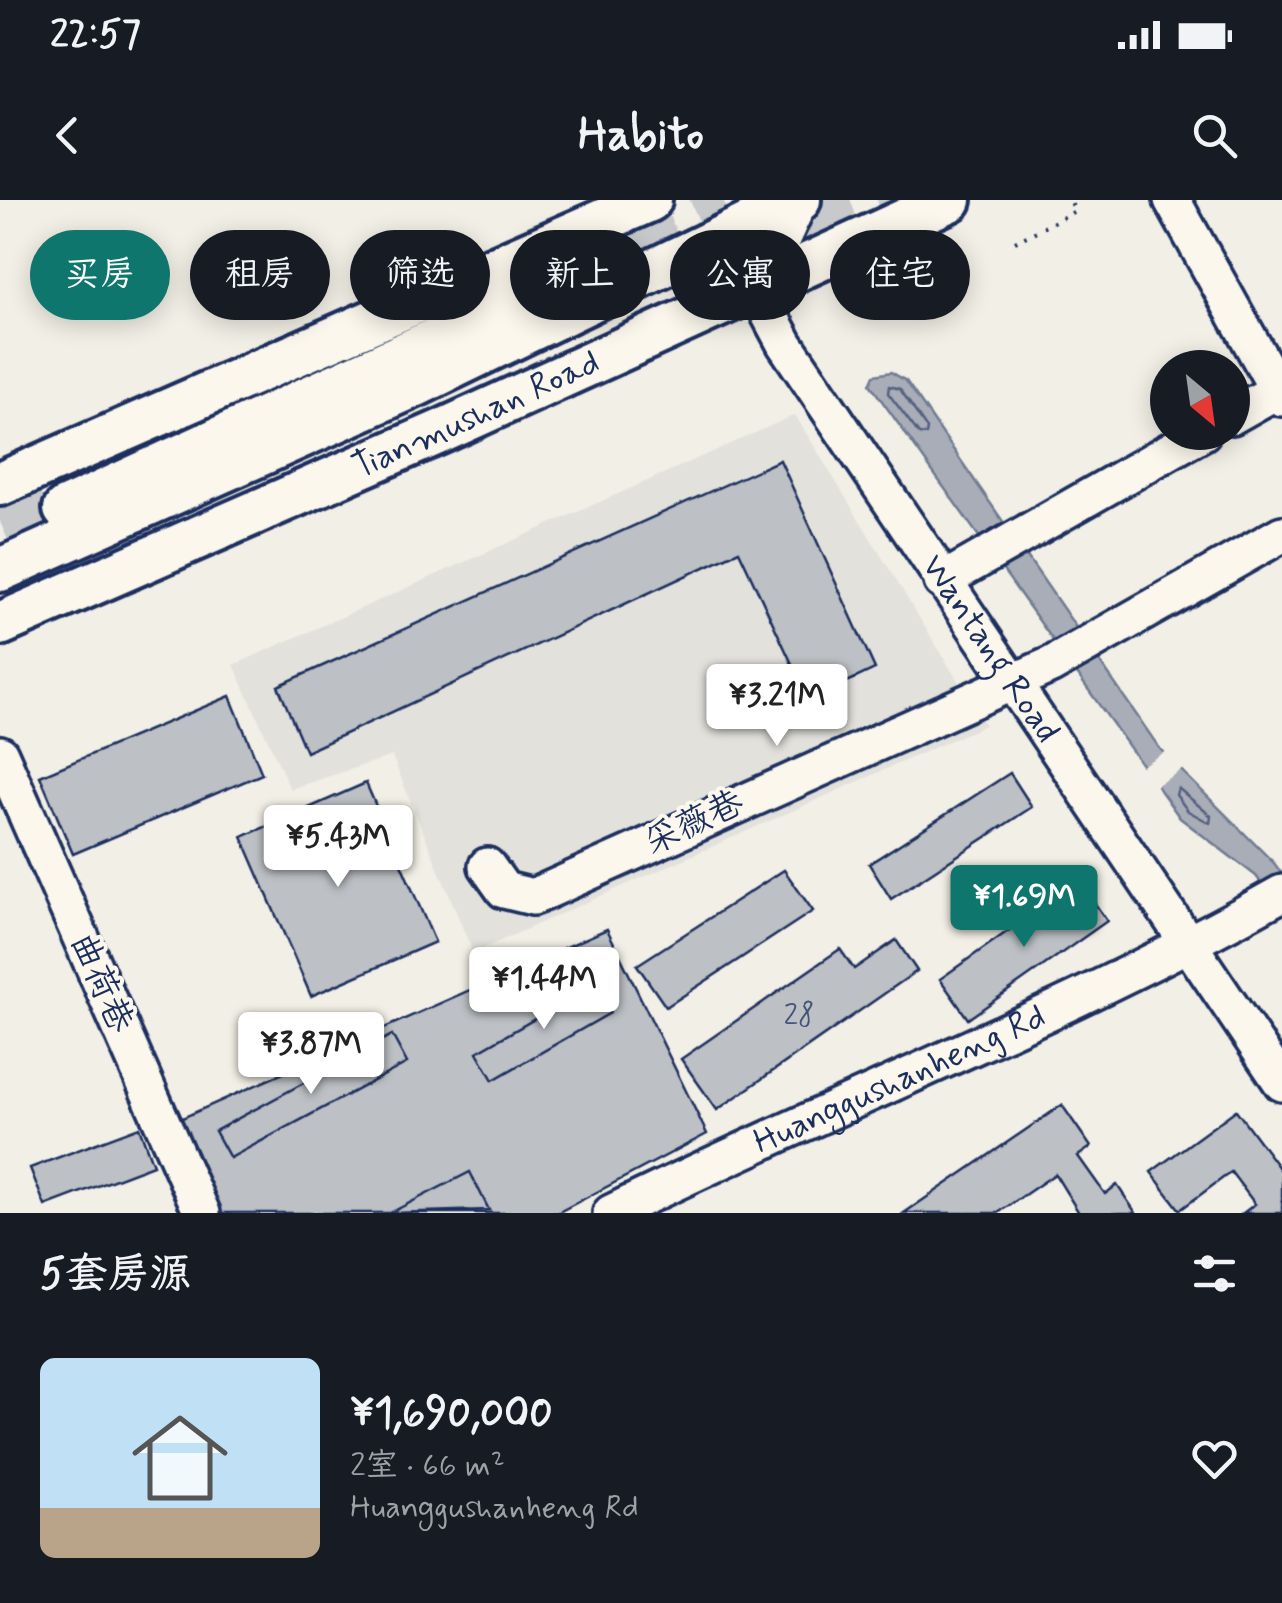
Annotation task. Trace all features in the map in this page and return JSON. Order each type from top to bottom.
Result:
[{"type":"main road","points":[[0,484],[650,200]]},
{"type":"main road","points":[[0,539],[676,230],[731,200]]},
{"type":"main road","name":"Tianmushan Road","points":[[0,570],[416,385],[800,200]]},
{"type":"main road","name":"Tianmushan Road","points":[[810,263],[950,200]]},
{"type":"main road","name":"Tianmushan Road","points":[[0,624],[442,431],[684,320]]},
{"type":"street","points":[[786,230],[800,200]]},
{"type":"street","points":[[1172,200],[1280,394],[1250,408]]},
{"type":"street","name":"Wantang Road","points":[[772,320],[1010,683],[1282,1083]]},
{"type":"street","points":[[942,581],[1170,450]]},
{"type":"street","name":"采薇巷","points":[[487,866],[504,890],[533,897],[1077,651],[1282,534]]},
{"type":"street","name":"曲荷巷","points":[[0,754],[202,1213]]},
{"type":"street","name":"Huanggushanheng Rd","points":[[611,1213],[768,1136],[1189,945],[1272,898]]},
{"type":"path","points":[[1015,242],[1076,212],[1070,200]]},
{"type":"shaded area","points":[[795,415],[985,725],[473,953],[392,756],[290,789],[234,665]]},
{"type":"water","points":[[891,372],[906,381],[1160,749],[1282,874],[1282,913],[1256,876],[1180,818],[870,384],[874,375]]},
{"type":"pier","points":[[1168,750],[1185,768],[1152,788],[1138,768]]},
{"type":"building","points":[[780,460],[875,669],[809,700],[739,551],[306,752],[278,686]]},
{"type":"building","points":[[230,696],[262,774],[73,854],[40,776]]},
{"type":"building","points":[[1010,773],[1032,807],[891,899],[869,864]]},
{"type":"building","points":[[366,783],[435,942],[311,996],[242,837]]},
{"type":"building","points":[[784,870],[813,911],[666,1007],[637,965]]},
{"type":"building","points":[[1079,881],[1107,921],[968,1019],[940,979]]},
{"type":"building","points":[[607,929],[707,1134],[557,1213],[216,1213],[173,1122]]},
{"type":"building","points":[[896,940],[917,971],[717,1110],[681,1059],[840,949],[854,969]]},
{"type":"building","points":[[594,985],[610,1013],[493,1080],[477,1052]]},
{"type":"building","points":[[392,1035],[407,1063],[230,1158],[215,1131]]},
{"type":"building","points":[[1062,1105],[1091,1147],[1078,1156],[1105,1194],[1117,1185],[1136,1213],[1079,1213],[1055,1174],[998,1213],[904,1213]]},
{"type":"building","points":[[1236,1110],[1282,1172],[1282,1213],[1243,1213],[1255,1204],[1231,1172],[1180,1210],[1151,1172]]},
{"type":"building","points":[[139,1127],[153,1165],[45,1206],[30,1168]]},
{"type":"building","points":[[470,1172],[489,1210],[390,1213]]},
{"type":"tunnel","points":[[650,232],[723,200]]},
{"type":"tunnel","points":[[774,230],[838,200]]},
{"type":"tunnel","points":[[808,230],[896,200]]},
{"type":"tunnel","points":[[0,522],[106,475]]}]
